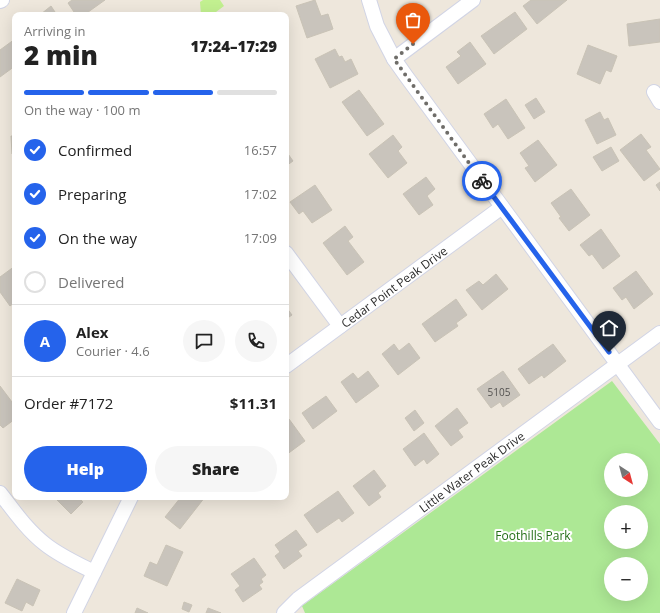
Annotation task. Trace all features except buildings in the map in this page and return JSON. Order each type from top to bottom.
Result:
[{"type":"street","points":[[369,0],[377,26],[394,59],[660,422]]},
{"type":"street","points":[[394,59],[473,0]]},
{"type":"street","name":"Cedar Point Peak Drive","points":[[289,364],[502,207]]},
{"type":"street","points":[[289,257],[340,326]]},
{"type":"street","name":"Little Water Peak Drive","points":[[284,613],[298,599],[660,333]]},
{"type":"street","points":[[0,493],[18,517],[46,545],[94,572]]},
{"type":"street","points":[[74,613],[130,500]]},
{"type":"green space","points":[[203,0],[220,0],[224,6],[216,12],[201,12],[200,2]]},
{"type":"green space","name":"Foothills Park","points":[[612,381],[660,444],[660,613],[305,613],[302,606]]},
{"type":"way so far","points":[[413,44],[394,59],[482,181]]},
{"type":"route","points":[[482,181],[609,352]]}]
